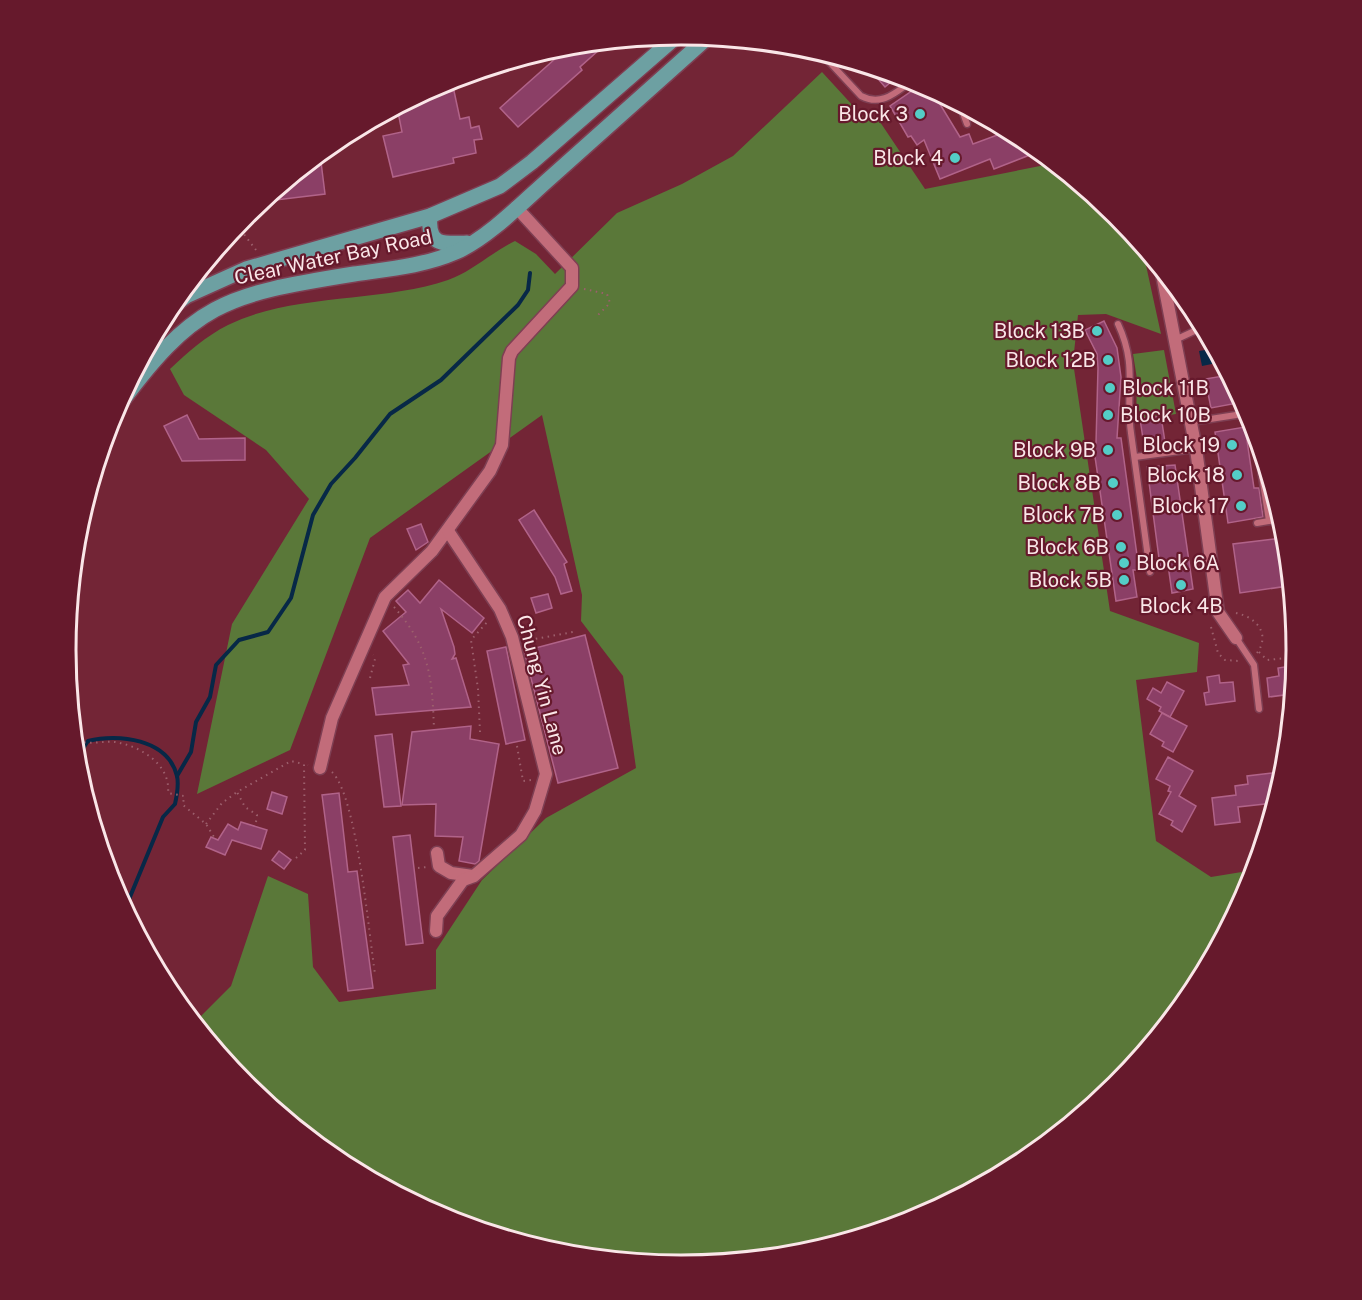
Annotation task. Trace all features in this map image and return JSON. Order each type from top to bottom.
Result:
[{"type":"main road","name":"Clear Water Bay Road","points":[[193,293],[246,268],[430,216],[465,203],[508,180],[532,162],[665,45]]},
{"type":"main road","name":"Clear Water Bay Road","points":[[140,378],[165,346],[188,325],[224,303],[281,286],[419,264],[458,251],[516,207],[698,45]]},
{"type":"main road","points":[[430,216],[429,227],[434,239],[441,244],[470,243]]},
{"type":"street","points":[[321,765],[332,718],[385,597],[432,551],[448,531],[490,471],[502,446],[509,358],[512,351],[572,286],[572,268],[516,207]]},
{"type":"street","points":[[1165,287],[1196,449],[1218,612],[1236,638]]},
{"type":"street","name":"Chung Yin Lane","points":[[436,931],[437,916],[463,880],[474,876],[521,835],[535,811],[546,774],[513,643],[500,609],[448,531]]},
{"type":"street","points":[[437,853],[439,866],[451,873],[474,876]]},
{"type":"lane","points":[[832,65],[861,96],[868,100],[884,100],[903,87]]},
{"type":"lane","points":[[964,115],[967,124]]},
{"type":"lane","points":[[1118,324],[1127,346],[1132,370],[1130,416],[1150,572]]},
{"type":"lane","points":[[1175,340],[1194,331]]},
{"type":"lane","points":[[1191,423],[1239,415]]},
{"type":"lane","points":[[1135,457],[1196,449]]},
{"type":"lane","points":[[1257,523],[1269,521],[1264,490]]},
{"type":"lane","points":[[1236,638],[1254,665],[1259,709]]},
{"type":"path","points":[[243,233],[258,253]]},
{"type":"path","points":[[572,286],[607,294],[610,303],[596,317]]},
{"type":"path","points":[[385,597],[414,631],[426,653],[433,691],[434,729]]},
{"type":"path","points":[[480,732],[478,689],[471,640],[488,622]]},
{"type":"path","points":[[513,643],[573,632]]},
{"type":"path","points":[[1259,652],[1267,660],[1286,658]]},
{"type":"path","points":[[83,742],[96,744],[115,742],[148,754],[166,773],[168,793],[184,796],[183,805],[206,824],[214,837]]},
{"type":"path","points":[[517,746],[523,781]]},
{"type":"path","points":[[206,824],[222,803],[291,761],[321,765],[336,776],[347,802],[360,867],[375,974]]},
{"type":"path","points":[[296,858],[305,850],[306,841],[304,764]]},
{"type":"path","points":[[237,792],[245,807],[256,815],[256,822]]},
{"type":"green space","points":[[822,72],[867,121],[876,116],[925,189],[1042,165],[1109,222],[1145,263],[1161,334],[1106,314],[1078,315],[1073,362],[1110,611],[1199,643],[1197,672],[1136,680],[1156,841],[1211,877],[1244,872],[1224,918],[1205,952],[1184,986],[1136,1049],[1080,1105],[1017,1153],[984,1174],[913,1209],[838,1234],[760,1250],[721,1254],[641,1254],[602,1250],[524,1234],[449,1209],[413,1193],[345,1153],[282,1105],[226,1049],[200,1017],[231,986],[268,876],[308,894],[313,967],[339,1002],[436,989],[436,950],[482,880],[546,818],[636,768],[623,676],[581,621],[582,595],[542,415],[370,538],[290,750],[197,794],[232,624],[309,499],[266,450],[184,395],[170,369],[212,334],[253,315],[308,303],[422,287],[448,280],[466,272],[515,241],[536,254],[555,274],[617,213],[682,184],[733,156]]},
{"type":"green space","points":[[1164,350],[1176,414],[1136,420],[1137,379],[1133,354]]},
{"type":"water","points":[[1206,350],[1214,364],[1202,366],[1199,351]]},
{"type":"building","points":[[598,51],[580,67],[582,70],[518,127],[500,108],[555,59]]},
{"type":"building","points":[[877,78],[890,83],[885,87]]},
{"type":"building","points":[[454,91],[460,119],[469,117],[471,128],[479,126],[482,139],[474,140],[476,153],[453,158],[454,163],[393,177],[383,136],[402,132],[399,115],[445,93]]},
{"type":"building","points":[[912,91],[939,103],[960,137],[969,134],[973,144],[998,135],[1029,155],[994,169],[990,159],[940,179],[924,140],[917,145],[911,136],[908,137],[890,106]]},
{"type":"building","points":[[321,164],[325,194],[277,200]]},
{"type":"building","points":[[1104,321],[1117,348],[1121,377],[1117,438],[1121,438],[1139,570],[1133,570],[1137,597],[1116,601],[1093,443],[1096,443],[1097,354],[1085,330]]},
{"type":"building","points":[[1221,376],[1234,404],[1211,408],[1205,379]]},
{"type":"building","points":[[187,415],[199,439],[245,438],[245,460],[182,461],[164,426]]},
{"type":"building","points":[[1161,416],[1165,442],[1144,445],[1140,419]]},
{"type":"building","points":[[1243,427],[1254,488],[1259,488],[1263,517],[1228,523],[1215,432]]},
{"type":"building","points":[[1175,465],[1193,589],[1172,593],[1168,565],[1160,566],[1147,467]]},
{"type":"building","points":[[534,510],[567,562],[564,564],[572,591],[561,594],[555,577],[519,520]]},
{"type":"building","points":[[421,524],[428,542],[416,550],[407,529]]},
{"type":"building","points":[[1275,539],[1283,587],[1240,593],[1233,544]]},
{"type":"building","points":[[439,580],[484,618],[472,633],[441,609],[454,647],[455,654],[452,659],[456,658],[471,707],[376,715],[372,688],[409,685],[403,665],[409,664],[383,631],[406,612],[396,601],[408,590],[420,603]]},
{"type":"building","points":[[548,594],[552,608],[536,613],[531,598]]},
{"type":"building","points":[[585,635],[618,768],[558,783],[524,651]]},
{"type":"building","points":[[506,647],[525,740],[506,744],[487,651]]},
{"type":"building","points":[[1286,667],[1284,695],[1269,697],[1267,678],[1279,676],[1278,668]]},
{"type":"building","points":[[1219,675],[1220,683],[1233,682],[1235,701],[1206,705],[1204,693],[1209,692],[1207,677]]},
{"type":"building","points":[[1167,682],[1184,691],[1170,717],[1159,711],[1161,707],[1147,699],[1153,688],[1161,693]]},
{"type":"building","points":[[1162,713],[1187,726],[1173,752],[1162,746],[1164,742],[1150,734]]},
{"type":"building","points":[[471,726],[470,739],[499,744],[479,861],[475,864],[459,861],[463,837],[435,836],[436,804],[402,805],[412,732]]},
{"type":"building","points":[[392,734],[401,806],[384,807],[375,736]]},
{"type":"building","points":[[1168,757],[1193,771],[1179,796],[1196,806],[1182,832],[1171,825],[1173,821],[1159,814],[1171,792],[1168,791],[1170,786],[1156,779]]},
{"type":"building","points":[[1273,773],[1266,804],[1238,807],[1240,822],[1215,825],[1212,798],[1236,795],[1235,786],[1248,784],[1247,776]]},
{"type":"building","points":[[272,792],[287,797],[282,814],[267,809]]},
{"type":"building","points":[[339,793],[348,872],[357,871],[373,988],[348,991],[322,795]]},
{"type":"building","points":[[241,822],[267,830],[261,849],[232,840],[225,855],[206,847],[211,837],[218,840],[228,824],[238,830]]},
{"type":"building","points":[[410,835],[423,943],[406,945],[393,837]]},
{"type":"building","points":[[279,851],[291,860],[284,869],[272,860]]},
{"type":"waterway","points":[[177,776],[191,752],[196,722],[210,697],[216,665],[239,640],[268,632],[291,598],[313,515],[331,484],[390,414],[441,380],[518,305],[528,290],[530,273]]},
{"type":"waterway","points":[[84,747],[88,741],[100,739],[127,739],[140,742],[164,754],[172,764],[177,776],[175,804],[163,817],[129,899]]},
{"type":"place","name":"Block 3","points":[[920,114]]},
{"type":"place","name":"Block 4","points":[[955,158]]},
{"type":"place","name":"Block 13B","points":[[1097,331]]},
{"type":"place","name":"Block 12B","points":[[1108,360]]},
{"type":"place","name":"Block 11B","points":[[1110,388]]},
{"type":"place","name":"Block 10B","points":[[1108,415]]},
{"type":"place","name":"Block 19","points":[[1232,445]]},
{"type":"place","name":"Block 9B","points":[[1108,450]]},
{"type":"place","name":"Block 18","points":[[1237,475]]},
{"type":"place","name":"Block 8B","points":[[1113,483]]},
{"type":"place","name":"Block 17","points":[[1241,506]]},
{"type":"place","name":"Block 7B","points":[[1117,515]]},
{"type":"place","name":"Block 6B","points":[[1121,547]]},
{"type":"place","name":"Block 6A","points":[[1124,563]]},
{"type":"place","name":"Block 5B","points":[[1124,580]]},
{"type":"place","name":"Block 4B","points":[[1181,585]]}]
